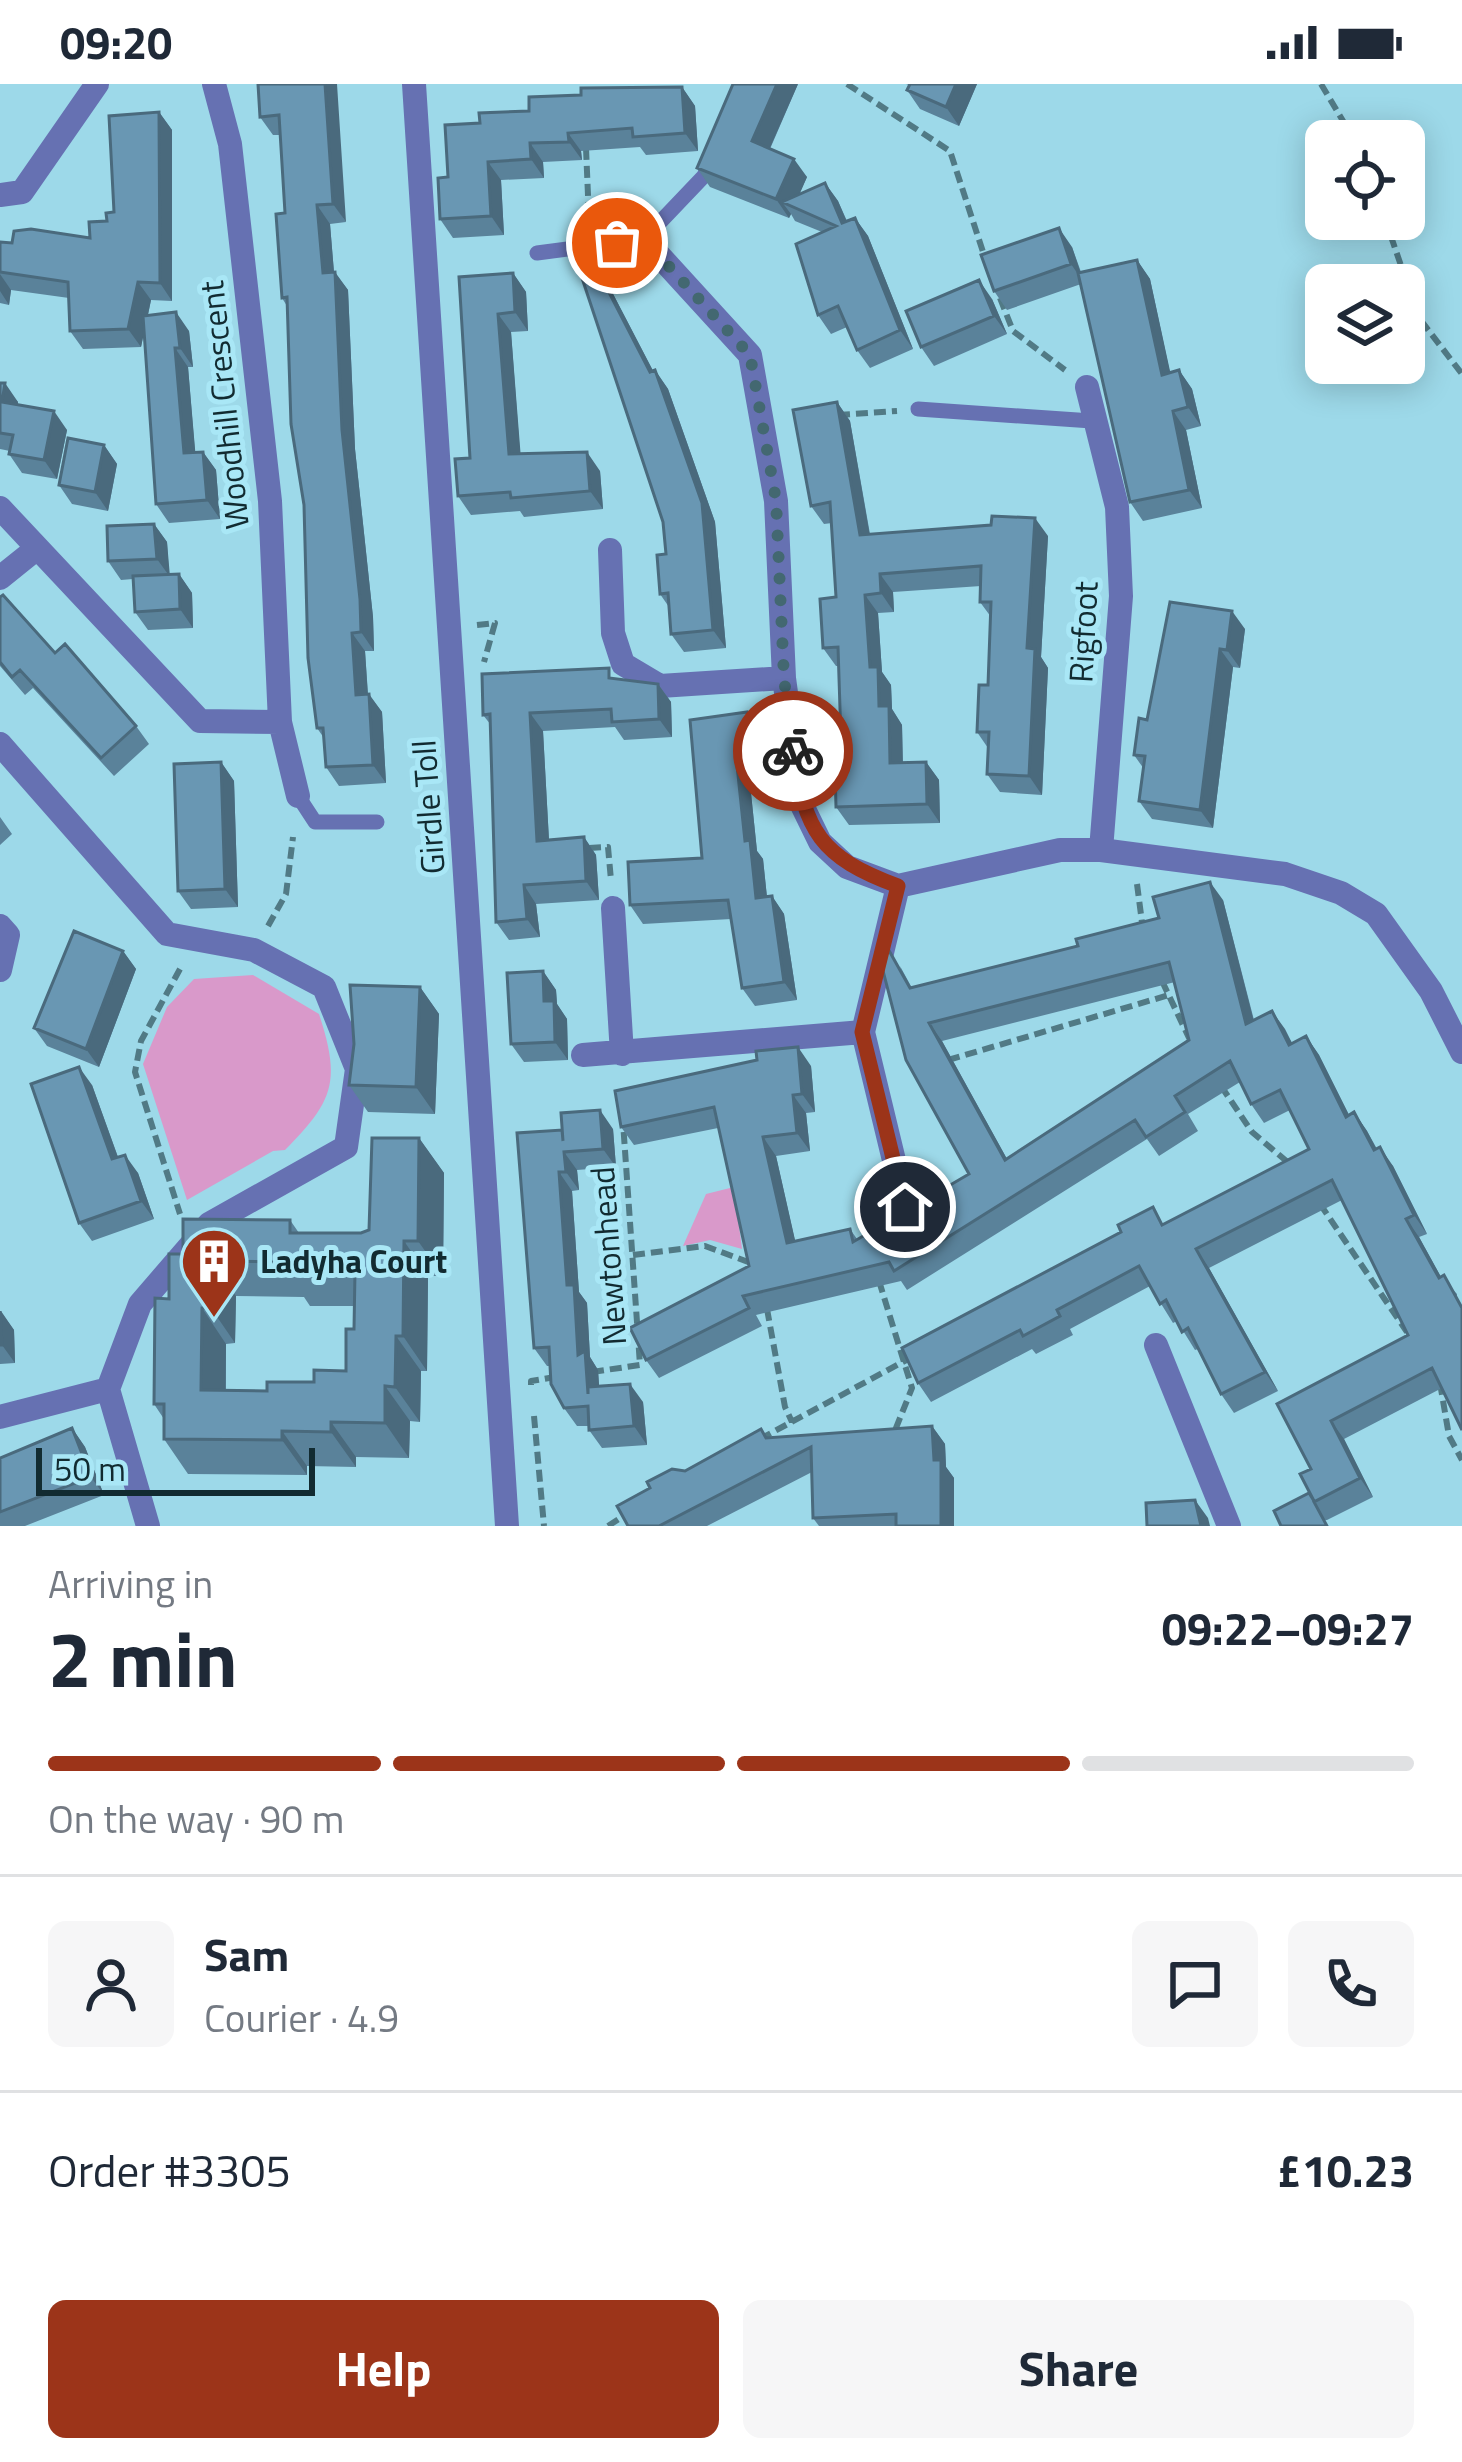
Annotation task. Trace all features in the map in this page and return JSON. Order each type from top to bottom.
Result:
[{"type":"street","points":[[0,195],[22,192],[97,84]]},
{"type":"street","name":"Woodhill Crescent","points":[[214,84],[230,144],[270,502],[280,722],[298,796]]},
{"type":"street","name":"Girdle Toll","points":[[414,84],[507,1526]]},
{"type":"street","points":[[644,239],[750,355],[776,500],[784,678],[801,803],[820,842],[847,867],[898,886],[1060,850],[1101,850],[1286,874],[1376,914],[1409,956],[1462,1052]]},
{"type":"street","name":"Rigfoot","points":[[1087,387],[1117,507],[1121,596],[1101,850]]},
{"type":"street","points":[[0,508],[200,721],[280,722]]},
{"type":"street","points":[[0,578],[35,549]]},
{"type":"street","points":[[610,550],[613,633],[623,664],[660,686],[784,678]]},
{"type":"street","points":[[0,744],[167,934],[254,950],[324,987],[357,1069],[346,1147],[209,1224],[140,1304],[108,1389],[148,1526]]},
{"type":"street","points":[[898,886],[862,1032],[905,1207]]},
{"type":"street","points":[[613,908],[622,1054]]},
{"type":"street","points":[[0,926],[8,935],[0,970]]},
{"type":"street","points":[[584,1055],[862,1032]]},
{"type":"street","points":[[1156,1345],[1208,1464],[1229,1526]]},
{"type":"street","points":[[0,1417],[108,1389]]},
{"type":"lane","points":[[537,254],[644,239],[704,176],[720,139]]},
{"type":"lane","points":[[918,409],[1092,421]]},
{"type":"lane","points":[[298,796],[314,821],[376,822]]},
{"type":"path","points":[[847,84],[950,151],[989,271]]},
{"type":"path","points":[[1321,84],[1342,120]]},
{"type":"path","points":[[585,130],[590,246]]},
{"type":"path","points":[[1392,240],[1419,318],[1462,374]]},
{"type":"path","points":[[997,291],[1013,331],[1087,387]]},
{"type":"path","points":[[829,415],[918,409]]},
{"type":"path","points":[[483,667],[495,623]]},
{"type":"path","points":[[254,950],[286,894],[298,796]]},
{"type":"path","points":[[574,849],[608,847],[613,908]]},
{"type":"path","points":[[1133,854],[1145,946]]},
{"type":"path","points":[[190,1246],[135,1072],[141,1041],[197,940]]},
{"type":"path","points":[[1153,962],[1203,1059]]},
{"type":"path","points":[[946,1061],[1169,995]]},
{"type":"path","points":[[1215,1077],[1252,1132],[1298,1172]]},
{"type":"path","name":"Newtonhead","points":[[544,1526],[531,1381],[640,1365],[623,1121]]},
{"type":"path","points":[[1268,1173],[1289,1163]]},
{"type":"path","points":[[1311,1191],[1418,1348]]},
{"type":"path","points":[[633,1255],[705,1246],[750,1260],[756,1277]]},
{"type":"path","points":[[875,1266],[912,1388],[888,1446]]},
{"type":"path","points":[[762,1294],[775,1329],[784,1408],[792,1422]]},
{"type":"path","points":[[744,1448],[922,1351]]},
{"type":"path","points":[[1439,1381],[1449,1436],[1462,1460]]},
{"type":"path","points":[[608,1526],[645,1504]]},
{"type":"shaded area","points":[[253,975],[319,1014],[330,1057],[329,1089],[314,1118],[285,1150],[273,1151],[187,1200],[143,1064],[167,1007],[194,979]]},
{"type":"shaded area","points":[[734,1187],[742,1249],[710,1240],[683,1246],[706,1194]]},
{"type":"building","points":[[258,84],[325,84],[333,204],[317,205],[323,273],[335,272],[342,430],[360,599],[361,632],[352,633],[356,695],[369,694],[373,765],[326,767],[323,728],[317,728],[308,658],[304,505],[291,424],[287,297],[282,298],[276,214],[285,213],[279,115],[260,117]]},
{"type":"building","points":[[733,84],[777,84],[752,141],[794,159],[776,199],[697,168]]},
{"type":"building","points":[[910,84],[956,84],[946,107],[907,90]]},
{"type":"building","points":[[682,87],[685,133],[633,137],[632,128],[568,133],[569,142],[530,143],[531,159],[488,162],[491,216],[440,219],[438,178],[448,177],[445,125],[480,123],[479,113],[529,111],[529,97],[581,95],[581,88]]},
{"type":"building","points":[[159,112],[160,283],[138,282],[128,329],[70,331],[68,282],[0,272],[0,242],[12,243],[14,231],[31,229],[90,238],[89,222],[107,221],[106,213],[114,212],[109,116]]},
{"type":"building","points":[[825,183],[842,223],[855,218],[900,330],[857,350],[838,306],[818,315],[796,244],[836,226],[782,202]]},
{"type":"building","points":[[1059,228],[1071,264],[994,291],[981,255]]},
{"type":"building","points":[[1137,260],[1162,375],[1179,370],[1188,407],[1173,411],[1189,490],[1130,502],[1078,273]]},
{"type":"building","points":[[598,271],[650,372],[655,370],[702,503],[713,630],[671,634],[668,593],[660,594],[657,555],[666,554],[663,522],[582,278]]},
{"type":"building","points":[[513,273],[515,312],[498,314],[509,454],[587,452],[590,491],[511,498],[510,492],[458,496],[455,459],[470,458],[459,277]]},
{"type":"building","points":[[979,280],[994,316],[921,347],[906,311]]},
{"type":"building","points":[[176,312],[184,453],[203,452],[207,500],[156,504],[143,316]]},
{"type":"building","points":[[0,383],[5,383],[2,402],[54,411],[44,460],[9,454],[13,435],[0,433]]},
{"type":"building","points":[[837,402],[860,535],[991,525],[992,516],[1035,518],[1027,648],[1035,649],[1029,776],[987,774],[989,732],[977,732],[979,685],[988,685],[991,602],[980,602],[981,566],[880,574],[881,593],[865,595],[870,667],[878,667],[879,706],[889,706],[890,763],[926,762],[927,804],[836,807],[835,770],[842,770],[838,647],[823,648],[820,599],[836,597],[830,502],[811,506],[793,410]]},
{"type":"building","points":[[68,438],[104,445],[95,492],[59,485]]},
{"type":"building","points":[[154,524],[157,559],[108,561],[107,526]]},
{"type":"building","points":[[179,574],[180,609],[135,612],[133,576]]},
{"type":"building","points":[[3,595],[55,653],[65,644],[136,726],[101,758],[20,670],[12,677],[0,662]]},
{"type":"building","points":[[1170,602],[1232,611],[1227,650],[1220,649],[1200,810],[1139,801],[1145,756],[1134,755],[1139,718],[1147,720]]},
{"type":"building","points":[[609,668],[609,678],[658,684],[659,719],[612,722],[611,709],[530,713],[537,841],[584,837],[586,881],[524,885],[527,919],[496,922],[490,714],[483,715],[482,674]]},
{"type":"building","points":[[747,712],[752,753],[736,756],[745,841],[750,840],[756,898],[772,896],[784,982],[742,988],[728,900],[630,905],[628,862],[702,858],[690,720]]},
{"type":"building","points":[[221,762],[225,889],[178,891],[174,764]]},
{"type":"building","points":[[1210,882],[1246,1024],[1272,1011],[1289,1045],[1306,1036],[1346,1117],[1354,1112],[1374,1150],[1380,1147],[1414,1215],[1406,1219],[1462,1308],[1462,1430],[1432,1368],[1331,1421],[1360,1478],[1314,1502],[1327,1526],[1281,1526],[1274,1511],[1309,1493],[1314,1501],[1300,1474],[1311,1469],[1277,1404],[1408,1335],[1332,1180],[1196,1249],[1265,1372],[1221,1394],[1188,1328],[1182,1332],[1166,1300],[1160,1304],[1139,1266],[1057,1310],[1060,1316],[1023,1336],[1020,1330],[918,1383],[902,1348],[1121,1232],[1118,1225],[1153,1207],[1162,1225],[1309,1149],[1280,1090],[1251,1104],[1230,1061],[1175,1096],[1185,1112],[1146,1137],[1135,1120],[894,1271],[889,1262],[743,1296],[749,1308],[646,1360],[630,1328],[749,1266],[714,1107],[621,1127],[615,1091],[757,1060],[756,1051],[798,1047],[802,1094],[793,1095],[797,1133],[763,1137],[787,1243],[850,1229],[853,1242],[969,1174],[906,1060],[880,959],[882,949],[887,947],[910,988],[1078,946],[1076,939],[1159,918],[1153,897]],"holes":[[[1169,962],[1189,1040],[1005,1160],[929,1023]]]},
{"type":"building","points":[[74,931],[123,951],[86,1049],[34,1028]]},
{"type":"building","points":[[543,971],[544,1001],[554,1001],[555,1042],[511,1044],[507,973]]},
{"type":"building","points":[[350,985],[420,987],[416,1087],[349,1085],[354,1044]]},
{"type":"building","points":[[79,1067],[112,1159],[125,1155],[141,1201],[79,1223],[31,1084]]},
{"type":"building","points":[[600,1110],[603,1149],[564,1152],[566,1172],[559,1172],[567,1285],[574,1285],[578,1355],[585,1351],[588,1394],[588,1387],[630,1384],[634,1426],[589,1430],[588,1406],[564,1408],[551,1384],[549,1347],[534,1348],[517,1133],[562,1130],[563,1141],[561,1113]]},
{"type":"building","points":[[372,1138],[419,1138],[418,1241],[404,1241],[403,1336],[396,1336],[395,1387],[385,1386],[385,1423],[331,1422],[331,1432],[282,1431],[282,1440],[164,1439],[164,1404],[154,1404],[155,1298],[169,1299],[169,1254],[183,1254],[183,1219],[290,1220],[290,1233],[369,1230]],"holes":[[[211,1261],[286,1262],[286,1271],[355,1271],[354,1329],[346,1329],[346,1371],[314,1370],[314,1382],[267,1382],[267,1391],[201,1390],[202,1308],[211,1308]]]},
{"type":"building","points":[[932,1426],[934,1460],[941,1460],[941,1526],[896,1526],[896,1514],[813,1518],[811,1447],[659,1526],[628,1526],[617,1506],[650,1488],[647,1482],[672,1469],[685,1471],[761,1429],[766,1438]]},
{"type":"building","points":[[72,1428],[91,1477],[0,1512],[0,1458]]},
{"type":"building","points":[[1195,1500],[1201,1526],[1147,1526],[1146,1503]]},
{"type":"way so far","points":[[617,243],[644,239],[750,355],[776,500],[784,678],[793,751]]},
{"type":"place","name":"Ladyha Court","points":[[214,1320]]},
{"type":"route","points":[[793,751],[801,803],[820,842],[847,867],[898,886],[862,1032],[905,1207]]}]
